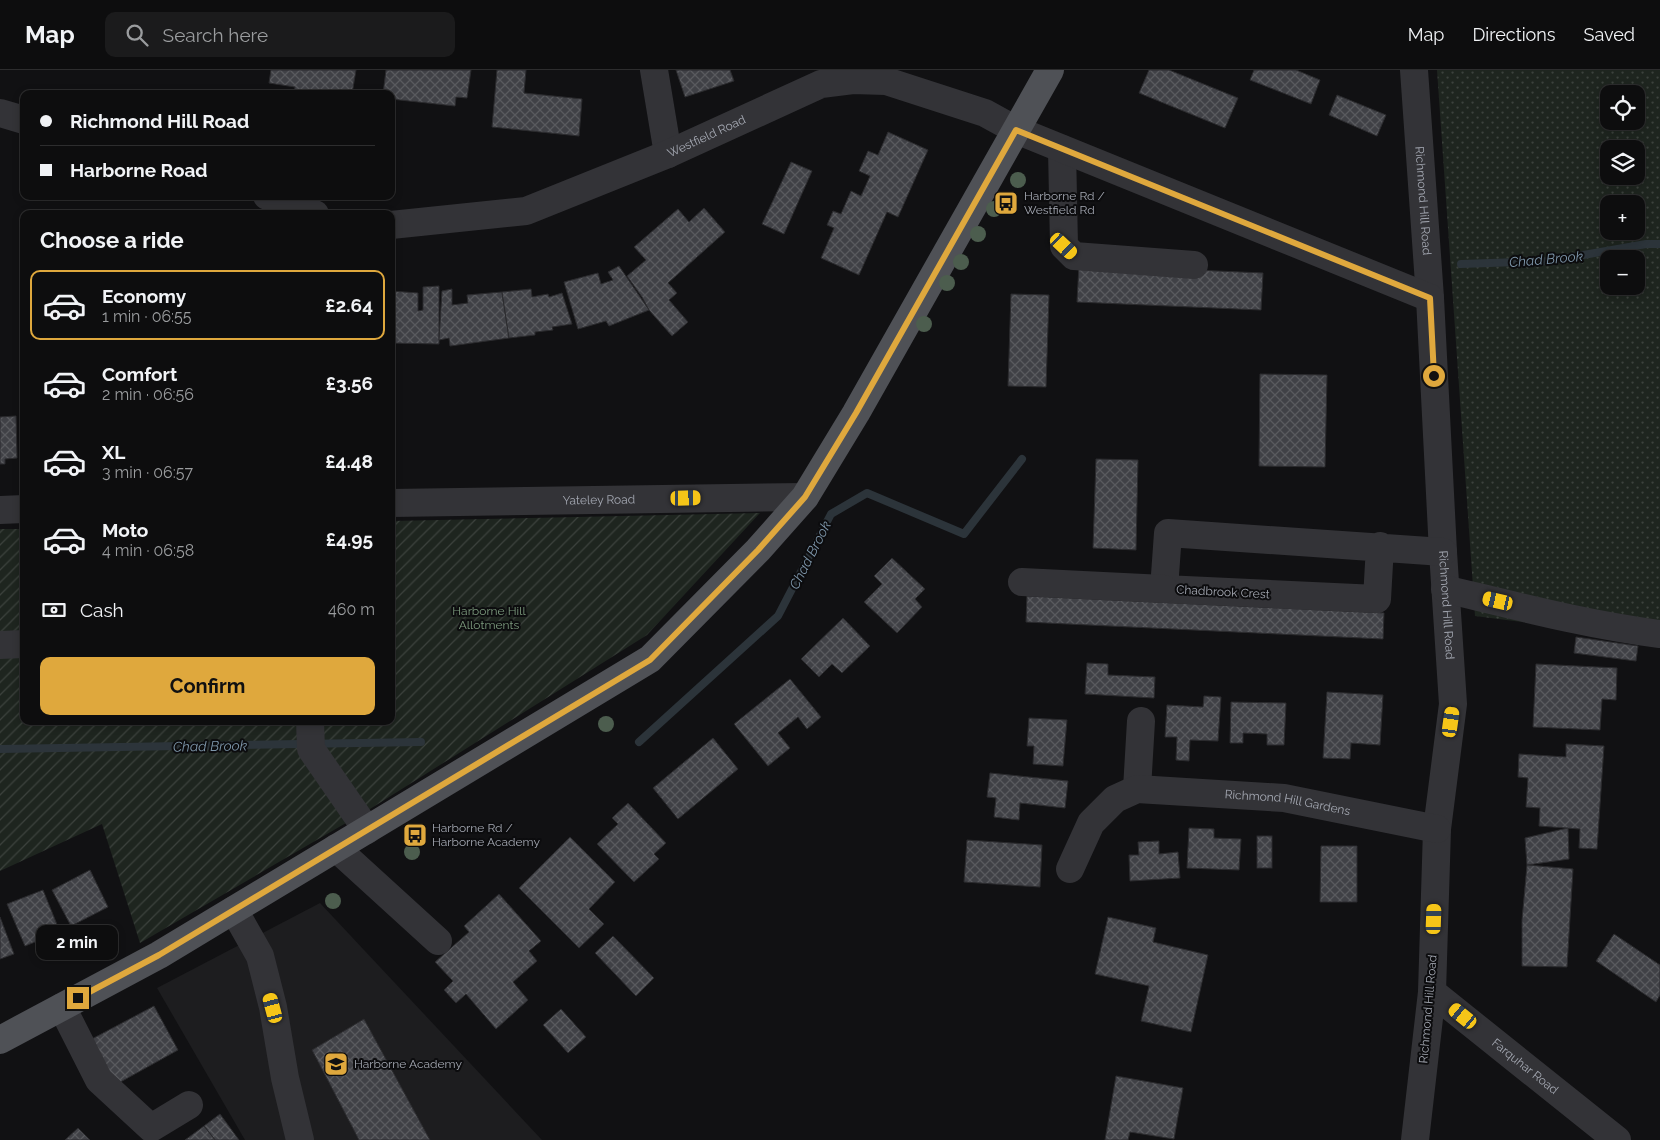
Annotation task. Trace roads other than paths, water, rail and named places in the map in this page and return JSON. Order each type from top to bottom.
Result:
[{"type":"main road","points":[[0,1040],[159,955],[650,660],[758,550],[805,497],[856,413],[1050,70]]},
{"type":"street","points":[[654,70],[668,154]]},
{"type":"street","name":"Richmond Hill Road","points":[[1414,70],[1430,298],[1453,704],[1437,828],[1432,992],[1415,1140]]},
{"type":"street","name":"Westfield Road","points":[[395,225],[526,211],[668,154],[820,84],[853,80],[886,81],[985,113],[1016,130],[1430,298]]},
{"type":"street","points":[[0,113],[20,119]]},
{"type":"street","points":[[1062,149],[1064,246],[1074,256],[1194,265]]},
{"type":"street","points":[[278,200],[304,210]]},
{"type":"street","name":"Yateley Road","points":[[395,503],[805,497]]},
{"type":"street","points":[[0,510],[20,509]]},
{"type":"street","name":"Chadbrook Crest","points":[[1380,546],[1378,599],[1164,589],[1168,533],[1380,546],[1443,552]]},
{"type":"street","points":[[1022,582],[1164,589]]},
{"type":"street","points":[[1445,589],[1533,610],[1660,634]]},
{"type":"street","points":[[0,645],[20,644]]},
{"type":"street","points":[[1137,789],[1141,721]]},
{"type":"street","points":[[310,725],[311,749],[367,830]]},
{"type":"street","name":"Richmond Hill Gardens","points":[[1070,869],[1091,823],[1115,799],[1137,789],[1284,798],[1437,828]]},
{"type":"street","points":[[336,848],[438,941]]},
{"type":"street","points":[[234,910],[260,956],[273,1008],[285,1078],[300,1140]]},
{"type":"street","name":"Farquhar Road","points":[[1432,992],[1618,1140]]},
{"type":"street","points":[[62,1007],[99,1080],[151,1128],[189,1105]]},
{"type":"waterway","name":"Chad Brook","points":[[1461,264],[1549,261],[1646,244],[1660,244]]},
{"type":"waterway","name":"Chad Brook","points":[[639,742],[778,616],[831,514],[867,493],[964,534],[1022,459]]},
{"type":"waterway","name":"Chad Brook","points":[[0,749],[421,742]]},
{"type":"place","name":"Harborne Rd / Westfield Rd","points":[[1006,203]]},
{"type":"place","name":"Harborne Rd / Harborne Academy","points":[[415,835]]},
{"type":"place","name":"Harborne Academy","points":[[336,1064]]},
{"type":"park label","name":"Harborne Hill Allotments","points":[[489,618]]}]
